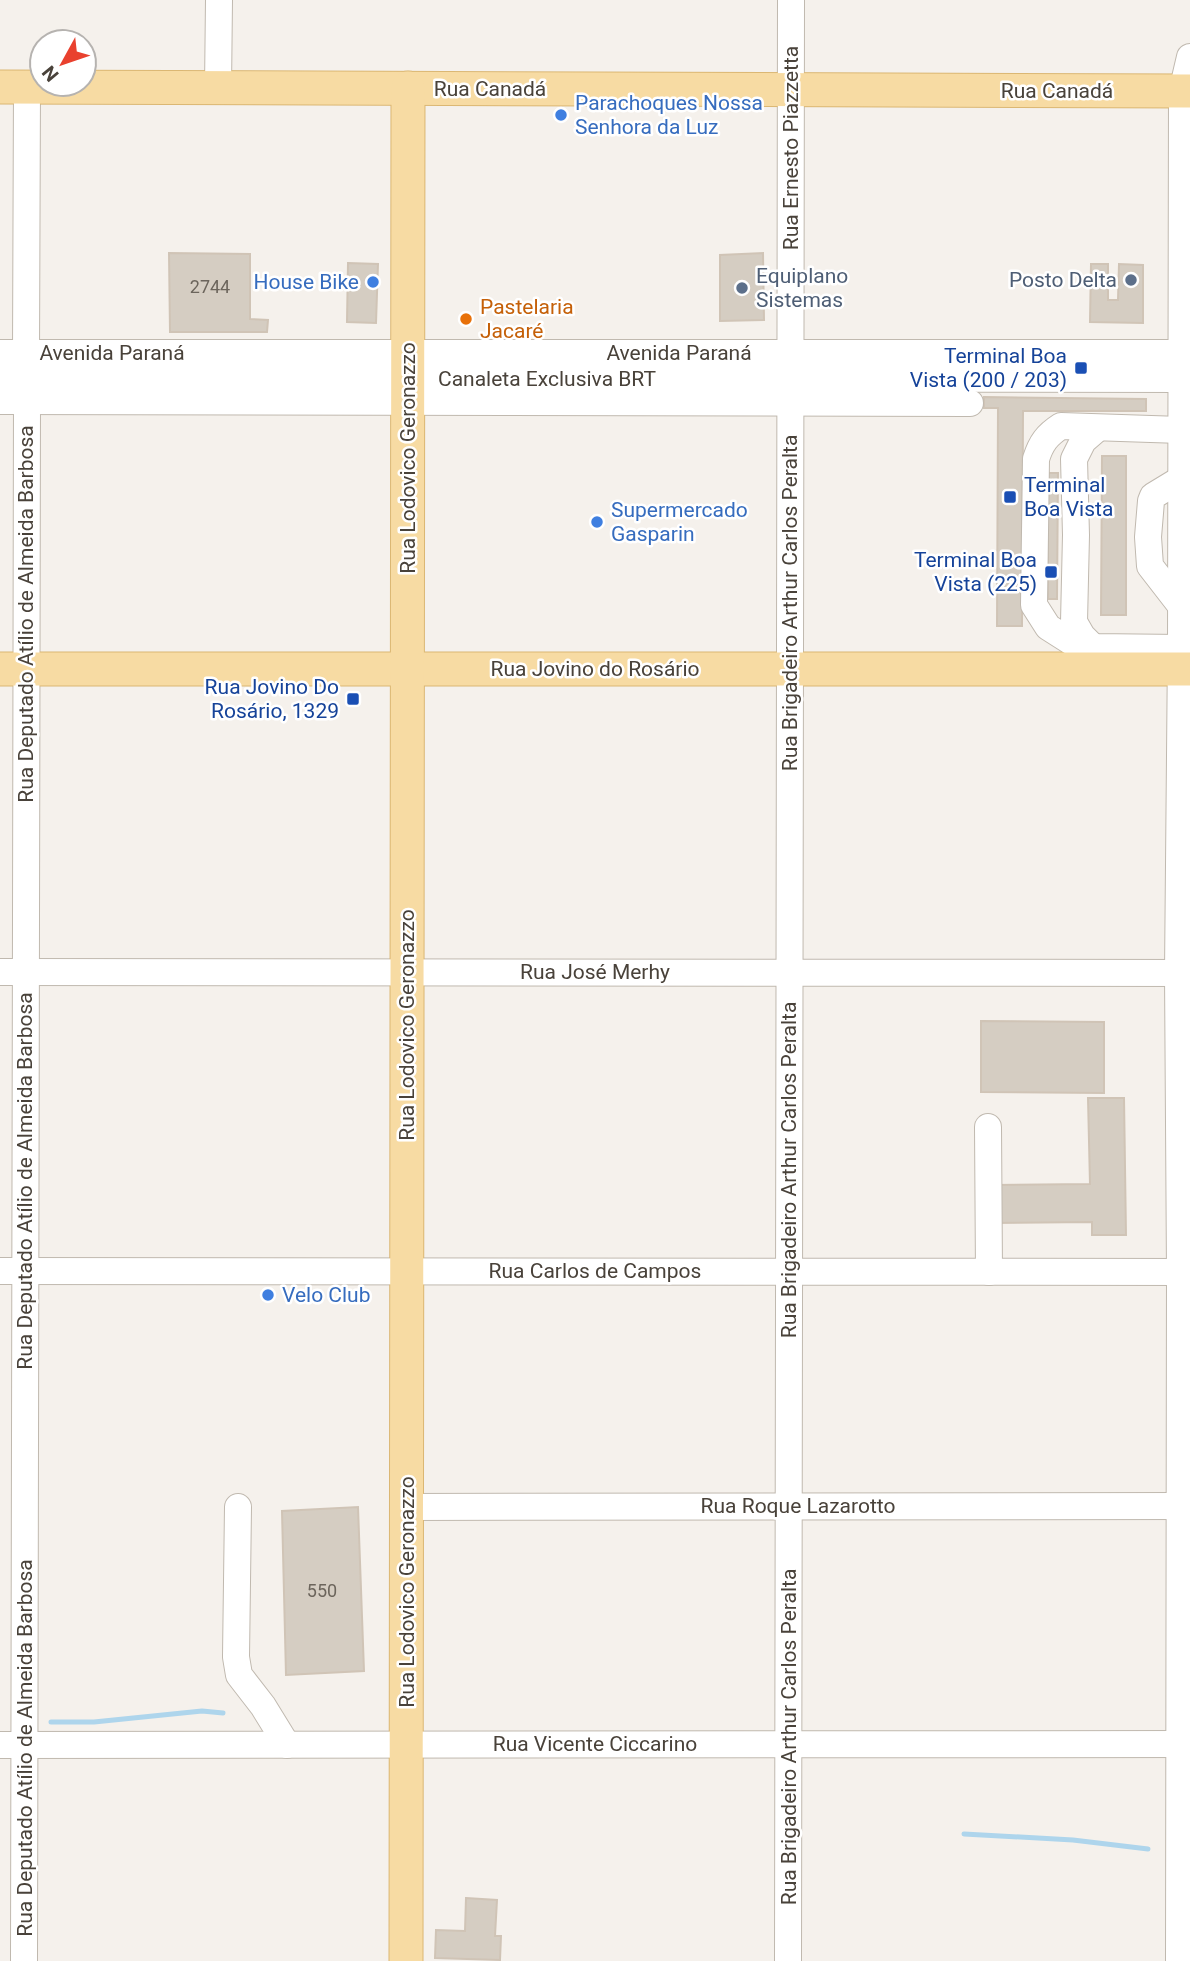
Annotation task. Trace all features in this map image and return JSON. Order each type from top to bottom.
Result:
[{"type":"main road","name":"Rua Canadá","points":[[13,87],[1186,91]]},
{"type":"main road","name":"Rua Lodovico Geronazzo","points":[[406,1961],[408,88]]},
{"type":"main road","name":"Rua Jovino do Rosário","points":[[13,669],[790,669],[1184,662]]},
{"type":"street","points":[[218,88],[219,0]]},
{"type":"street","name":"Rua Ernesto Piazzetta","points":[[790,391],[791,0]]},
{"type":"street","points":[[1179,1961],[1185,1744],[1184,662],[1181,479],[1186,379],[1186,91],[1190,58]]},
{"type":"street","points":[[13,87],[26,353]]},
{"type":"street","name":"Avenida Paraná","points":[[0,353],[408,378]]},
{"type":"street","name":"Avenida Paraná","points":[[0,401],[790,353],[1186,353]]},
{"type":"street","name":"Canaleta Exclusiva BRT","points":[[0,378],[408,378],[790,391],[1010,379],[1186,379]]},
{"type":"street","points":[[790,391],[970,403]]},
{"type":"street","name":"Rua Brigadeiro Arthur Carlos Peralta","points":[[788,1961],[790,391]]},
{"type":"street","name":"Rua Deputado Atílio de Almeida Barbosa","points":[[24,1961],[12,1745],[13,669],[27,401]]},
{"type":"street","points":[[1184,414],[1098,428],[1061,426],[1040,444],[1037,459],[1034,605],[1048,627],[1070,641],[1184,662]]},
{"type":"street","points":[[1093,647],[1082,636],[1074,622],[1074,459],[1083,441],[1098,428]]},
{"type":"street","name":"Rua José Merhy","points":[[13,972],[1184,973]]},
{"type":"street","points":[[988,1127],[989,1272]]},
{"type":"street","name":"Rua Carlos de Campos","points":[[13,1271],[1185,1272]]},
{"type":"street","name":"Rua Roque Lazarotto","points":[[407,1507],[1185,1506]]},
{"type":"street","points":[[238,1507],[236,1657],[239,1675],[263,1706],[287,1745]]},
{"type":"street","name":"Rua Vicente Ciccarino","points":[[12,1745],[1185,1744]]},
{"type":"building","points":[[169,253],[250,254],[250,319],[268,320],[267,332],[170,332]]},
{"type":"building","name":"Equiplano Sistemas","points":[[763,253],[764,320],[720,321],[720,255]]},
{"type":"building","points":[[348,263],[378,264],[376,323],[347,322]]},
{"type":"building","name":"Posto Delta","points":[[1091,264],[1108,264],[1108,300],[1118,300],[1119,264],[1143,265],[1143,323],[1090,322]]},
{"type":"building","name":"Terminal Boa Vista","points":[[984,397],[1146,399],[1146,411],[1023,411],[1022,626],[997,626],[998,408],[984,408]]},
{"type":"building","name":"Terminal Boa Vista","points":[[1102,456],[1126,456],[1126,615],[1101,615]]},
{"type":"building","name":"Terminal Boa Vista","points":[[1048,473],[1058,473],[1057,599],[1048,599]]},
{"type":"building","points":[[981,1021],[1104,1022],[1104,1093],[981,1092]]},
{"type":"building","points":[[1088,1098],[1124,1098],[1126,1235],[1092,1235],[1092,1222],[993,1223],[992,1185],[1090,1184]]},
{"type":"building","points":[[358,1507],[364,1671],[286,1675],[282,1511]]},
{"type":"building","points":[[466,1898],[497,1900],[495,1936],[501,1936],[500,1960],[435,1958],[436,1930],[465,1931]]},
{"type":"waterway","points":[[51,1722],[94,1722],[202,1711],[223,1713]]},
{"type":"waterway","points":[[964,1834],[1073,1840],[1148,1849]]},
{"type":"place","name":"Parachoques Nossa Senhora da Luz","points":[[561,115]]},
{"type":"place","name":"Posto Delta","points":[[1131,280]]},
{"type":"place","name":"House Bike","points":[[373,282]]},
{"type":"place","name":"Equiplano Sistemas","points":[[742,288]]},
{"type":"place","name":"Pastelaria Jacaré","points":[[466,319]]},
{"type":"place","name":"Terminal Boa Vista (200 / 203)","points":[[1081,368]]},
{"type":"place","name":"Terminal Boa Vista","points":[[1010,497]]},
{"type":"place","name":"Supermercado Gasparin","points":[[597,522]]},
{"type":"place","name":"Terminal Boa Vista (225)","points":[[1051,572]]},
{"type":"place","name":"Rua Jovino Do Rosário, 1329","points":[[353,699]]},
{"type":"place","name":"Velo Club","points":[[268,1295]]}]
